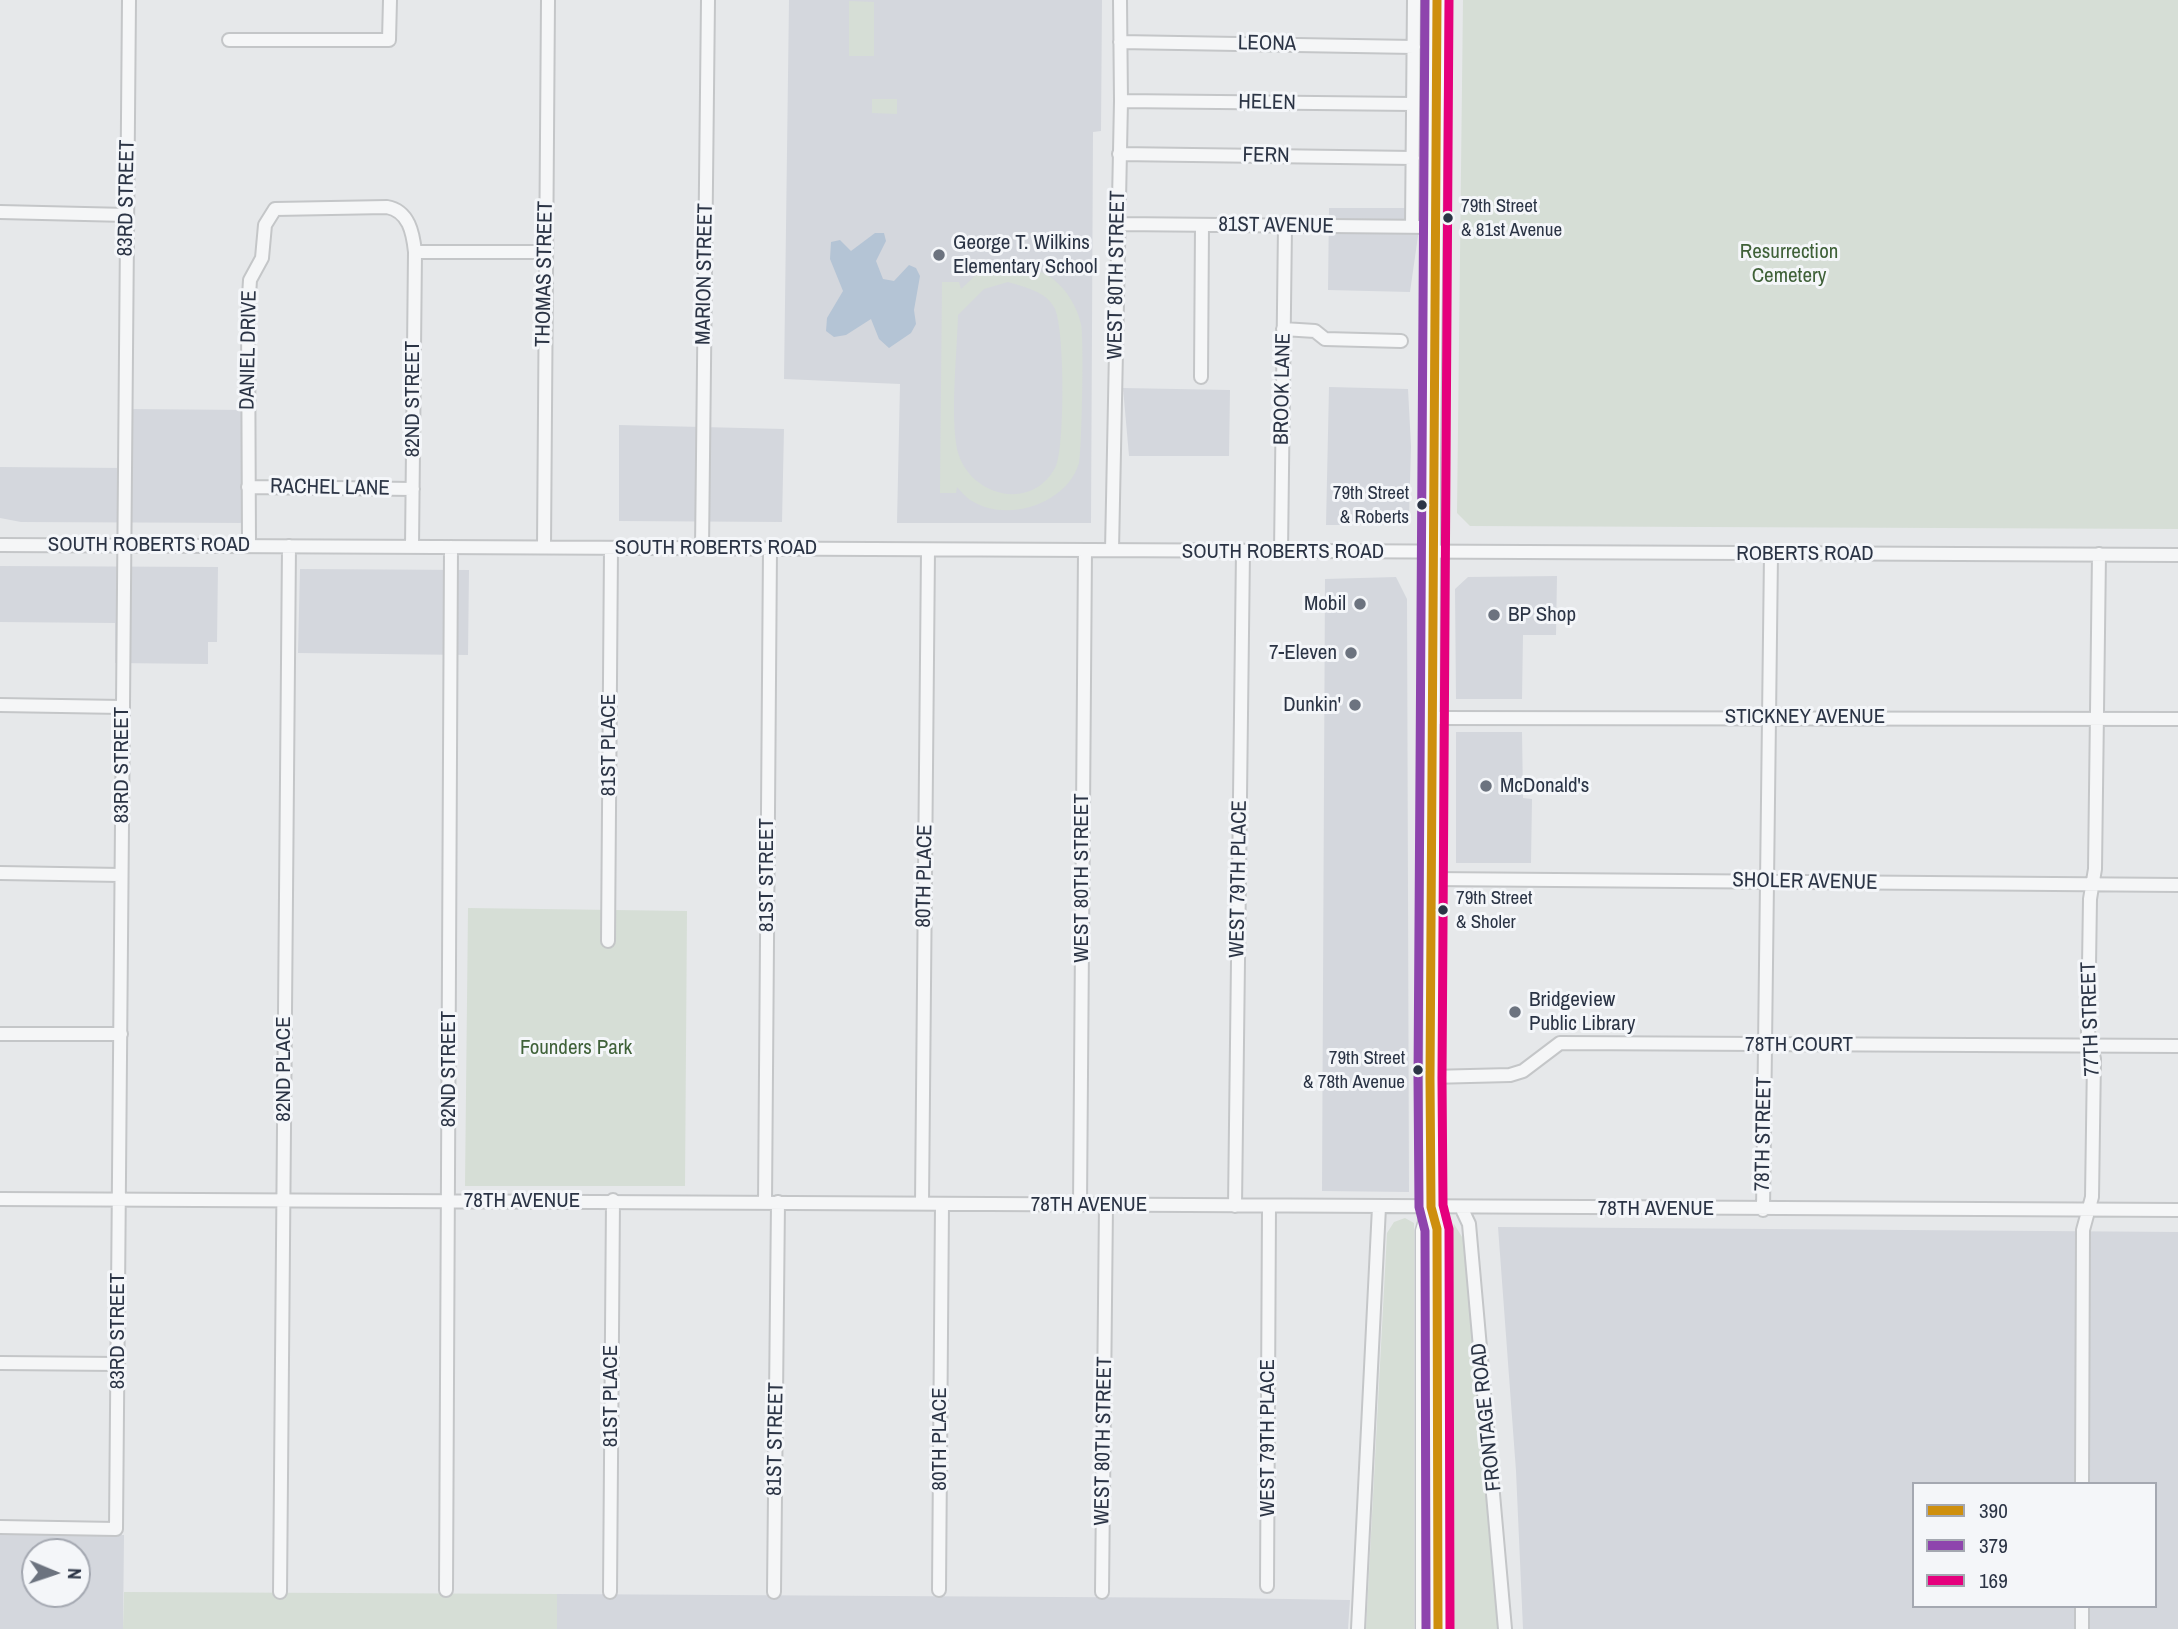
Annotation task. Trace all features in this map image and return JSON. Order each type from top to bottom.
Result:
[{"type":"main road","points":[[1424,1629],[1424,1231],[1430,1207],[1431,552],[1437,0]]},
{"type":"main road","points":[[1430,1207],[1437,1229],[1438,1629]]},
{"type":"street","name":"83RD STREET","points":[[0,1527],[116,1529],[129,0]]},
{"type":"street","points":[[229,40],[389,40],[390,0]]},
{"type":"street","name":"THOMAS STREET","points":[[544,547],[548,0]]},
{"type":"street","name":"MARION STREET","points":[[702,548],[708,0]]},
{"type":"street","name":"WEST 80TH STREET","points":[[1112,550],[1121,101],[1119,0]]},
{"type":"street","points":[[1412,227],[1414,0]]},
{"type":"street","name":"LEONA","points":[[1120,42],[1414,47]]},
{"type":"street","name":"HELEN","points":[[1121,101],[1413,104]]},
{"type":"street","name":"FERN","points":[[1119,154],[1413,158]]},
{"type":"street","name":"DANIEL DRIVE","points":[[249,546],[250,280],[262,258],[265,225],[275,209],[395,208],[410,224],[415,252]]},
{"type":"street","points":[[0,212],[127,215]]},
{"type":"street","name":"81ST AVENUE","points":[[1118,224],[1434,227]]},
{"type":"street","points":[[1201,377],[1202,225]]},
{"type":"street","name":"BROOK LANE","points":[[1281,552],[1284,226]]},
{"type":"street","points":[[415,252],[546,251]]},
{"type":"street","name":"82ND STREET","points":[[412,547],[415,252]]},
{"type":"street","points":[[1283,329],[1315,331],[1325,339],[1401,341]]},
{"type":"street","name":"RACHEL LANE","points":[[248,487],[413,489]]},
{"type":"street","name":"SOUTH ROBERTS ROAD","points":[[0,545],[1431,552]]},
{"type":"street","name":"82ND PLACE","points":[[280,1592],[289,546]]},
{"type":"street","name":"82ND STREET","points":[[446,1590],[452,547]]},
{"type":"street","name":"81ST PLACE","points":[[608,941],[611,548]]},
{"type":"street","name":"81ST STREET","points":[[770,549],[774,1592]]},
{"type":"street","name":"80TH PLACE","points":[[922,1203],[928,550]]},
{"type":"street","name":"WEST 80TH STREET","points":[[1080,1205],[1085,550]]},
{"type":"street","name":"WEST 79TH PLACE","points":[[1235,1206],[1243,551]]},
{"type":"street","name":"ROBERTS ROAD","points":[[1431,552],[2178,555]]},
{"type":"street","name":"78TH STREET","points":[[1763,1210],[1771,554]]},
{"type":"street","name":"77TH STREET","points":[[2082,1482],[2083,1230],[2092,1197],[2094,1059],[2090,1045],[2090,899],[2093,885],[2099,554]]},
{"type":"street","points":[[0,705],[122,707]]},
{"type":"street","name":"STICKNEY AVENUE","points":[[1431,718],[2178,719]]},
{"type":"street","points":[[0,873],[121,874]]},
{"type":"street","name":"SHOLER AVENUE","points":[[1431,879],[2178,885]]},
{"type":"street","points":[[0,1034],[121,1034]]},
{"type":"street","name":"78TH COURT","points":[[1430,1077],[1510,1075],[1536,1062],[1560,1043],[2178,1046]]},
{"type":"street","name":"78TH AVENUE","points":[[0,1199],[2178,1210]]},
{"type":"street","name":"81ST PLACE","points":[[610,1592],[613,1200]]},
{"type":"street","name":"80TH PLACE","points":[[939,1590],[942,1204]]},
{"type":"street","name":"WEST 80TH STREET","points":[[1102,1592],[1106,1205]]},
{"type":"street","name":"WEST 79TH PLACE","points":[[1267,1586],[1269,1207]]},
{"type":"street","points":[[1358,1629],[1379,1207]]},
{"type":"street","name":"FRONTAGE ROAD","points":[[1461,1208],[1469,1224],[1505,1629]]},
{"type":"street","points":[[0,1363],[118,1364]]},
{"type":"street","points":[[2082,1608],[2082,1629]]},
{"type":"shaded area","name":"George T. Wilkins Elementary School","points":[[789,0],[1102,0],[1101,131],[1093,132],[1091,523],[897,523],[900,384],[784,379]]},
{"type":"shaded area","points":[[1329,208],[1422,208],[1410,292],[1328,290]]},
{"type":"shaded area","points":[[1329,387],[1408,389],[1411,446],[1409,518],[1399,525],[1326,525]]},
{"type":"shaded area","points":[[1123,388],[1230,390],[1229,456],[1129,456]]},
{"type":"shaded area","points":[[125,409],[248,410],[249,523],[21,522],[0,518],[0,467],[124,468]]},
{"type":"shaded area","points":[[619,425],[784,429],[782,522],[619,521]]},
{"type":"shaded area","points":[[0,566],[218,567],[217,642],[208,642],[208,664],[115,663],[115,623],[0,622]]},
{"type":"shaded area","points":[[300,569],[469,570],[468,655],[298,653]]},
{"type":"shaded area","points":[[1557,576],[1556,635],[1523,635],[1522,699],[1456,699],[1455,589],[1468,577]]},
{"type":"shaded area","points":[[1396,577],[1407,599],[1409,1192],[1322,1191],[1325,579]]},
{"type":"shaded area","points":[[1456,732],[1522,732],[1523,798],[1532,799],[1531,863],[1456,863]]},
{"type":"shaded area","points":[[1498,1227],[2178,1232],[2178,1629],[1523,1629],[1516,1471]]},
{"type":"shaded area","points":[[0,1533],[124,1535],[123,1629],[0,1629]]},
{"type":"shaded area","points":[[557,1594],[1350,1600],[1348,1629],[557,1629]]},
{"type":"green space","name":"Resurrection Cemetery","points":[[1463,0],[2178,0],[2178,529],[1470,526],[1457,513]]},
{"type":"green space","points":[[849,1],[874,2],[874,56],[849,56]]},
{"type":"green space","points":[[872,99],[897,99],[897,114],[872,113]]},
{"type":"green space","points":[[997,264],[1026,268],[1047,275],[1067,294],[1081,324],[1079,463],[1062,489],[1034,506],[1002,510],[970,500],[957,487],[956,493],[940,493],[942,282],[959,282],[961,289],[977,274]],"holes":[[[1008,282],[1040,293],[1054,307],[1058,318],[1063,386],[1061,436],[1056,466],[1045,481],[1031,491],[1015,494],[984,486],[971,475],[961,461],[956,443],[954,413],[958,315],[984,289]]]},
{"type":"green space","name":"Founders Park","points":[[468,908],[687,911],[685,1186],[465,1186]]},
{"type":"green space","points":[[1405,1218],[1414,1223],[1414,1629],[1366,1629],[1387,1233],[1394,1222]]},
{"type":"green space","points":[[1454,1224],[1464,1240],[1498,1629],[1450,1629],[1448,1241]]},
{"type":"green space","points":[[124,1592],[557,1594],[557,1629],[123,1629]]},
{"type":"water","points":[[875,233],[884,233],[886,241],[876,261],[883,279],[894,281],[909,265],[916,268],[920,276],[914,310],[916,324],[911,333],[889,348],[879,339],[871,319],[846,335],[834,337],[826,331],[827,318],[843,291],[830,259],[831,242],[840,240],[851,251]]},
{"type":"transit line","name":"379","points":[[1425,0],[1418,1077],[1419,1207],[1425,1231],[1426,1629]]},
{"type":"transit line","name":"390","points":[[1437,0],[1430,1077],[1431,1207],[1437,1229],[1438,1629]]},
{"type":"transit line","name":"169","points":[[1449,0],[1442,1077],[1443,1205],[1449,1229],[1450,1629]]},
{"type":"place","name":"79th Street & 81st Avenue","points":[[1448,218]]},
{"type":"place","name":"George T. Wilkins Elementary School","points":[[939,255]]},
{"type":"place","name":"79th Street & Roberts","points":[[1422,505]]},
{"type":"place","name":"Mobil","points":[[1360,604]]},
{"type":"place","name":"BP Shop","points":[[1494,615]]},
{"type":"place","name":"7-Eleven","points":[[1351,653]]},
{"type":"place","name":"Dunkin'","points":[[1355,705]]},
{"type":"place","name":"McDonald's","points":[[1486,786]]},
{"type":"place","name":"79th Street & Sholer","points":[[1443,910]]},
{"type":"place","name":"Bridgeview Public Library","points":[[1515,1012]]},
{"type":"place","name":"79th Street & 78th Avenue","points":[[1418,1070]]}]
